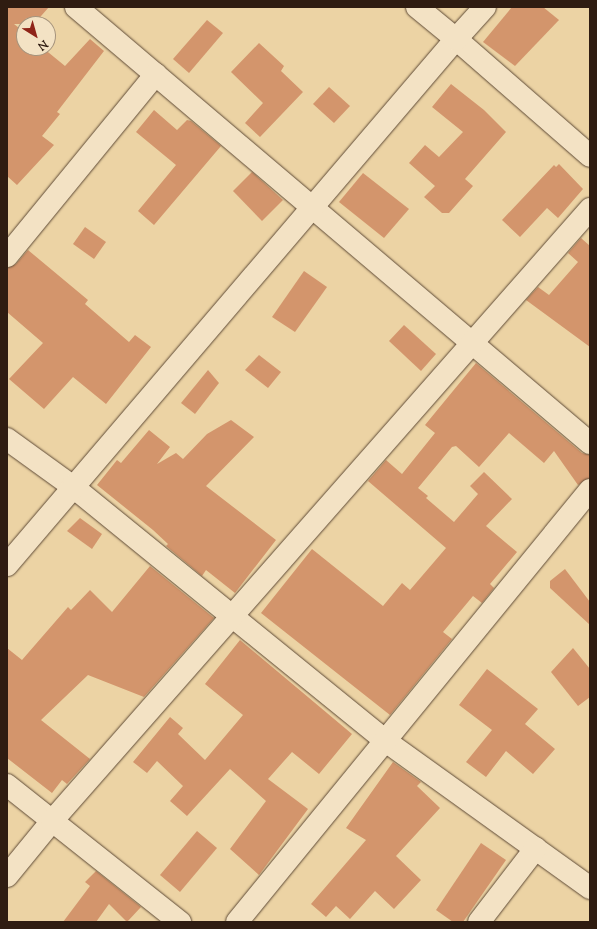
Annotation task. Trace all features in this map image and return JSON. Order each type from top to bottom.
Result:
[{"type":"street","points":[[76,7],[590,443]]},
{"type":"street","points":[[417,7],[456,39],[590,156]]},
{"type":"street","points":[[7,565],[72,486],[485,7]]},
{"type":"street","points":[[7,256],[156,74]]},
{"type":"street","points":[[7,876],[52,821],[473,344],[590,209]]},
{"type":"street","points":[[7,438],[72,486],[387,742],[590,888]]},
{"type":"street","points":[[237,922],[387,742],[590,490]]},
{"type":"street","points":[[7,785],[180,922]]},
{"type":"street","points":[[479,922],[536,848]]},
{"type":"building","points":[[7,7],[49,7],[41,16],[16,16],[16,24],[14,24],[16,26],[16,56],[53,56],[65,66],[90,39],[104,51],[57,112],[60,114],[42,136],[54,145],[17,185],[7,176]]},
{"type":"building","points":[[512,7],[543,7],[559,20],[515,66],[483,42]]},
{"type":"building","points":[[207,20],[223,33],[189,73],[173,59]]},
{"type":"building","points":[[259,43],[284,66],[281,71],[303,92],[260,137],[245,123],[263,103],[231,72]]},
{"type":"building","points":[[451,84],[484,110],[506,132],[465,179],[473,186],[449,213],[442,213],[424,197],[435,186],[409,163],[425,145],[439,157],[463,132],[432,107]]},
{"type":"building","points":[[329,87],[350,106],[334,123],[313,104]]},
{"type":"building","points":[[154,110],[177,130],[187,120],[191,121],[221,146],[154,225],[138,211],[176,165],[136,132]]},
{"type":"building","points":[[559,164],[583,189],[558,218],[547,208],[520,237],[502,220],[554,165],[556,167]]},
{"type":"building","points":[[252,172],[283,200],[262,221],[233,191]]},
{"type":"building","points":[[363,173],[409,209],[384,238],[339,202]]},
{"type":"building","points":[[85,227],[106,242],[94,259],[73,244]]},
{"type":"building","points":[[581,238],[590,246],[590,347],[526,300],[538,287],[549,295],[578,262],[568,253]]},
{"type":"building","points":[[28,250],[88,300],[85,304],[129,342],[135,335],[151,347],[106,404],[73,377],[44,409],[9,379],[43,343],[7,312],[7,268],[16,264]]},
{"type":"building","points":[[304,271],[327,287],[295,332],[272,317]]},
{"type":"building","points":[[404,325],[436,354],[421,371],[389,341]]},
{"type":"building","points":[[259,355],[281,372],[268,388],[245,370]]},
{"type":"building","points":[[476,363],[582,453],[590,455],[590,478],[578,485],[554,451],[544,463],[509,433],[479,467],[456,446],[452,447],[418,488],[428,496],[426,498],[454,522],[478,494],[470,486],[484,472],[512,499],[486,526],[517,552],[490,584],[494,588],[482,603],[473,596],[443,632],[452,639],[390,715],[261,613],[312,549],[383,606],[402,583],[410,590],[446,548],[368,481],[386,460],[402,474],[435,433],[425,425]]},
{"type":"building","points":[[208,370],[219,383],[195,414],[181,403]]},
{"type":"building","points":[[231,420],[254,437],[206,486],[276,540],[235,593],[206,570],[202,576],[166,546],[168,544],[153,530],[97,485],[117,460],[121,463],[149,430],[170,447],[157,464],[176,453],[183,459],[207,434]]},
{"type":"building","points":[[80,518],[102,534],[92,549],[67,531]]},
{"type":"building","points":[[150,566],[214,618],[144,697],[88,675],[41,720],[90,759],[67,784],[62,780],[52,793],[7,758],[7,648],[22,660],[68,607],[71,610],[90,590],[112,612]]},
{"type":"building","points":[[565,569],[590,602],[590,625],[550,588],[550,581]]},
{"type":"building","points":[[240,640],[352,734],[319,774],[292,752],[268,779],[308,809],[259,875],[230,849],[266,801],[230,769],[187,816],[170,801],[183,786],[157,761],[147,773],[133,762],[170,717],[183,728],[178,734],[205,760],[243,715],[205,684]]},
{"type":"building","points":[[573,648],[590,669],[590,697],[578,706],[551,672]]},
{"type":"building","points":[[487,669],[538,709],[525,724],[555,749],[533,774],[506,751],[486,777],[466,762],[492,730],[459,705]]},
{"type":"building","points":[[393,762],[421,782],[417,786],[440,808],[396,856],[421,880],[394,909],[375,891],[350,919],[336,906],[326,917],[311,904],[366,840],[346,828]]},
{"type":"building","points":[[197,831],[217,848],[180,892],[160,875]]},
{"type":"building","points":[[481,843],[506,860],[463,922],[453,922],[436,910]]},
{"type":"building","points":[[96,871],[141,907],[127,922],[109,904],[96,922],[63,922],[90,886],[85,882]]}]
